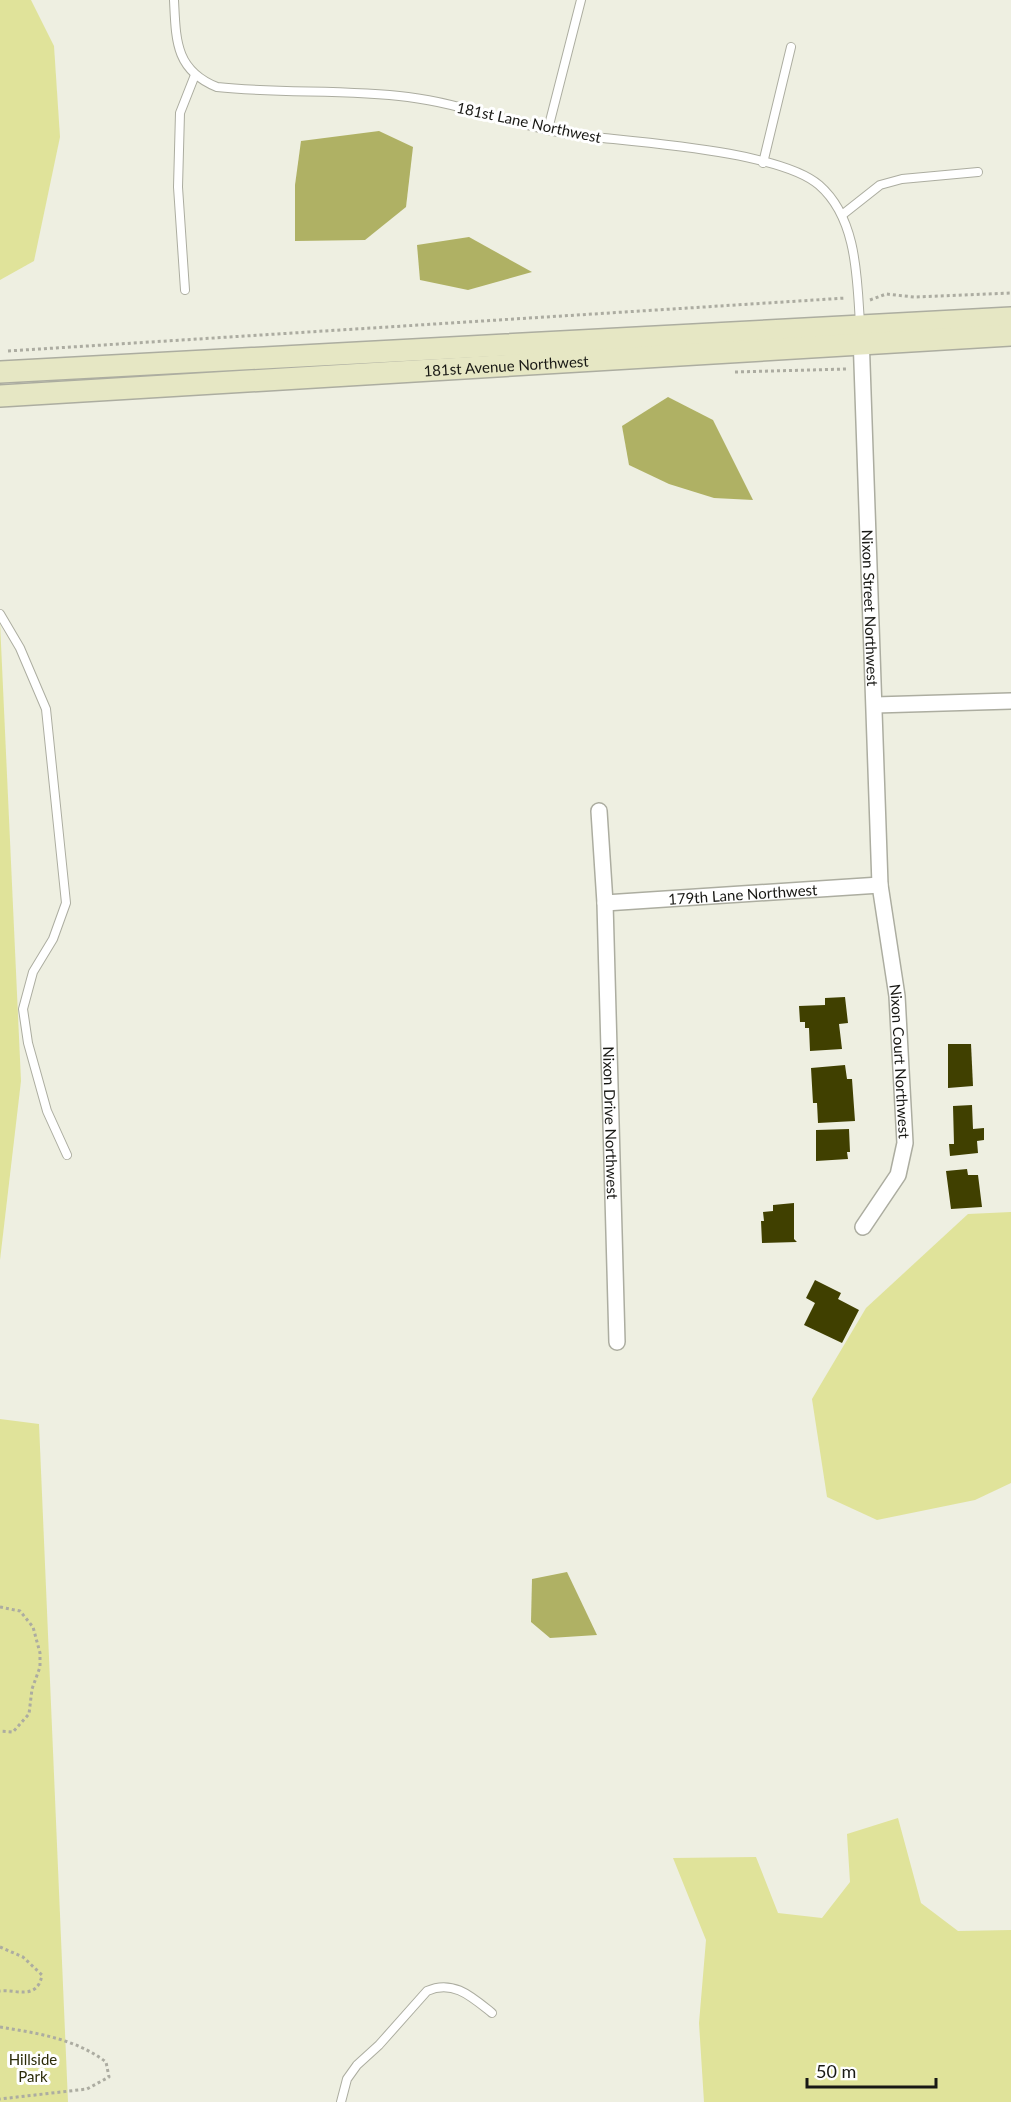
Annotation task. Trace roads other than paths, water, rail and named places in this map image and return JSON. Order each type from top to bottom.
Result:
[{"type":"main road","name":"181st Avenue Northwest","points":[[0,396],[861,333],[1011,318]]},
{"type":"main road","name":"181st Avenue Northwest","points":[[0,372],[715,335],[1011,334]]},
{"type":"street","name":"Nixon Street Northwest","points":[[861,333],[880,885]]},
{"type":"street","points":[[875,705],[1011,701]]},
{"type":"street","points":[[599,811],[605,903]]},
{"type":"street","name":"179th Lane Northwest","points":[[605,903],[880,885]]},
{"type":"street","name":"Nixon Court Northwest","points":[[863,1227],[898,1175],[905,1143],[897,996],[881,910],[880,885]]},
{"type":"street","name":"Nixon Drive Northwest","points":[[605,903],[617,1342]]},
{"type":"lane","points":[[174,0],[182,57],[195,75],[180,113],[178,187],[185,290]]},
{"type":"lane","points":[[548,129],[581,0]]},
{"type":"lane","points":[[764,163],[791,47]]},
{"type":"lane","name":"181st Lane Northwest","points":[[195,75],[217,87],[234,89],[316,90],[407,97],[548,129],[712,152],[783,167],[818,184],[842,214],[848,231],[857,279],[861,333]]},
{"type":"lane","points":[[842,214],[880,185],[902,179],[978,172]]},
{"type":"lane","points":[[0,614],[20,648],[46,709],[66,903],[53,939],[33,972],[23,1009],[28,1043],[47,1111],[67,1155]]},
{"type":"lane","points":[[341,2102],[347,2079],[357,2065],[379,2046],[427,1991],[438,1986],[453,1986],[475,1999],[492,2013]]},
{"type":"park label","name":"Hillside Park","points":[[33,2068]]}]
